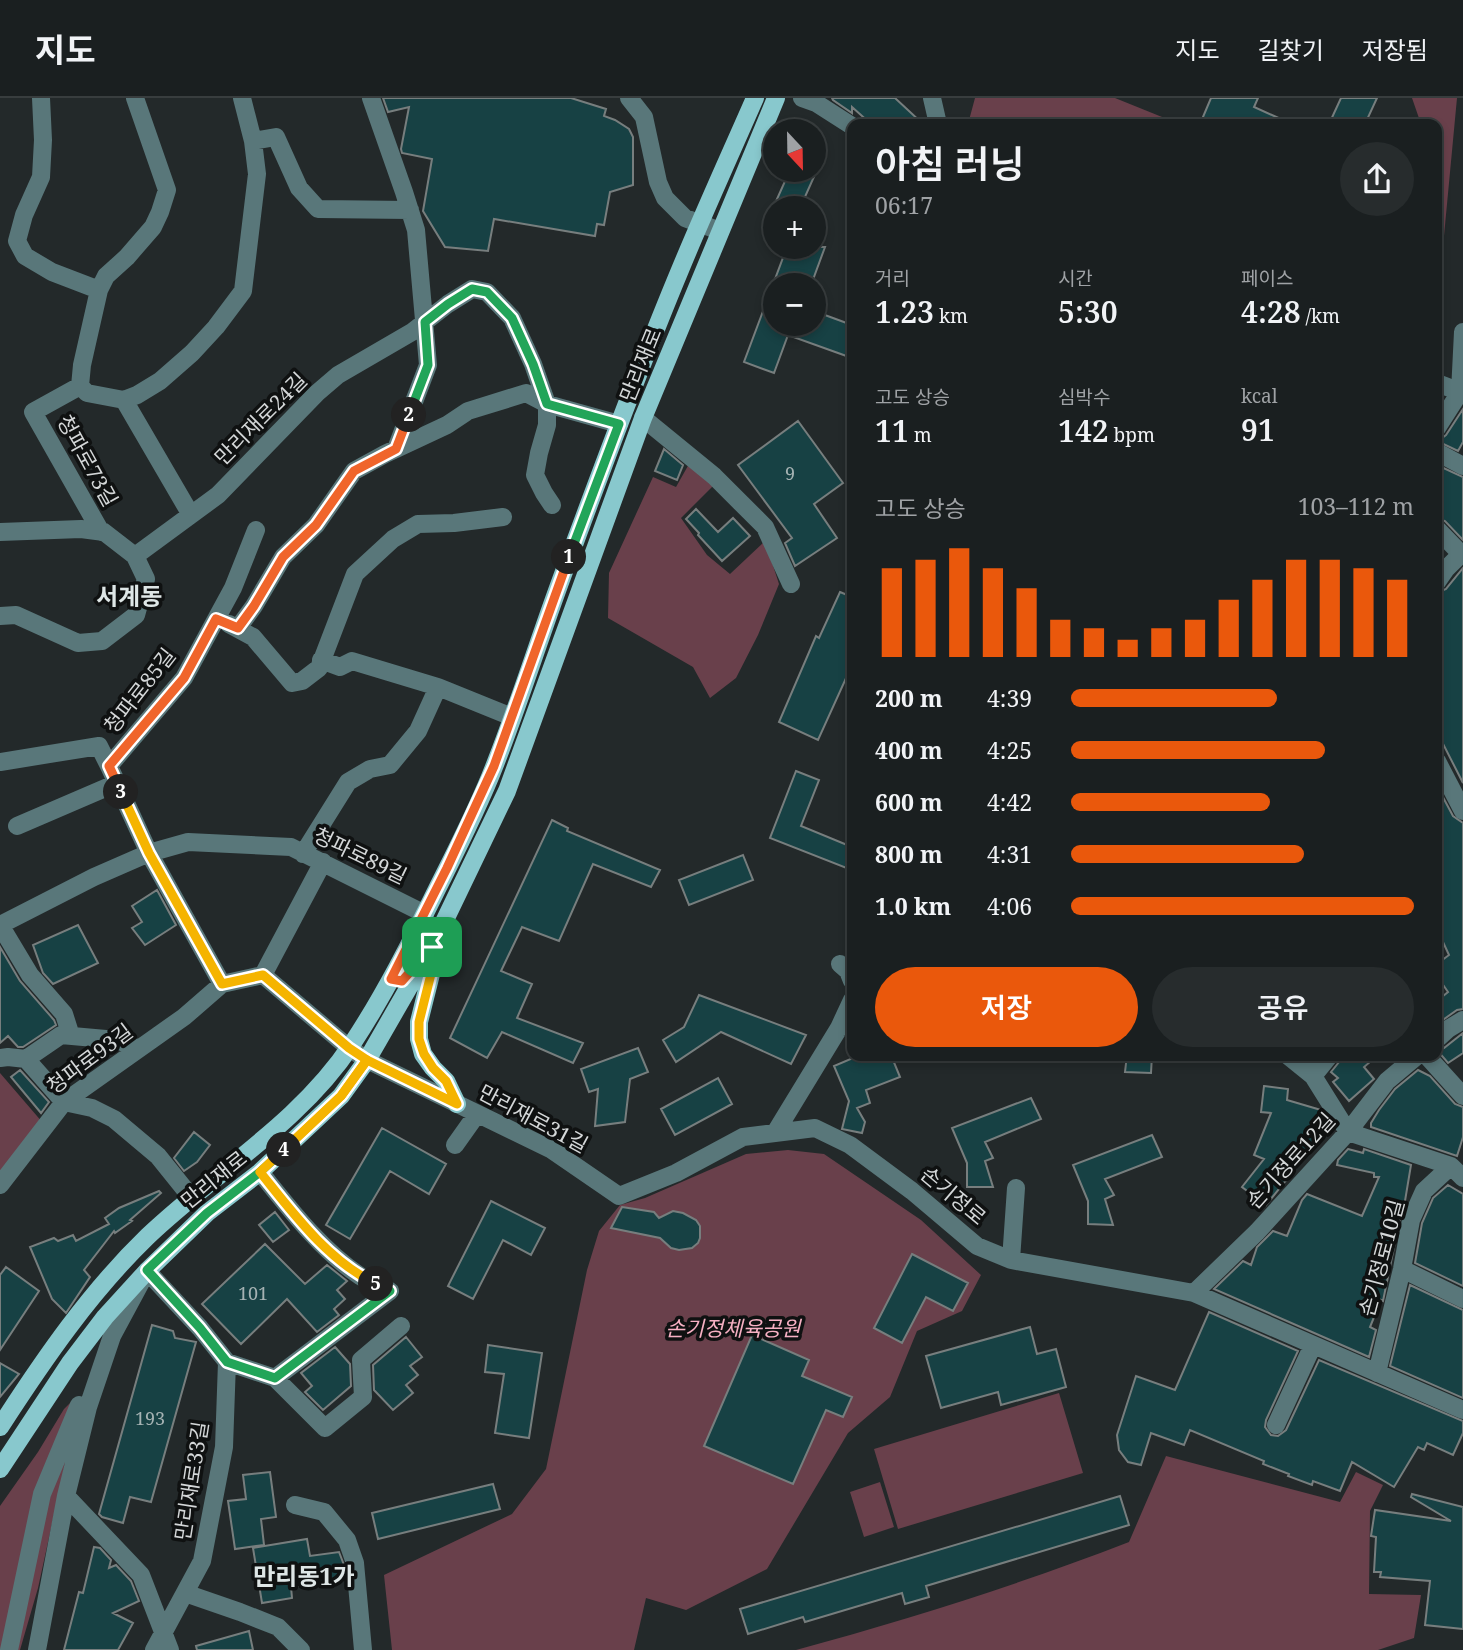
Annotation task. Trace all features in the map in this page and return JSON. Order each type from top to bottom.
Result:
[{"type":"main road","name":"만리재로","points":[[0,1426],[41,1364],[109,1277],[148,1236],[191,1197],[245,1155],[326,1079],[349,1048],[391,979],[472,817],[494,766],[619,424],[680,268],[755,98]]},
{"type":"main road","name":"만리재로","points":[[0,1469],[77,1354],[105,1317],[147,1270],[207,1213],[260,1172],[341,1096],[367,1060],[432,947],[507,791],[643,418],[776,98]]},
{"type":"main road","points":[[391,979],[402,981],[432,947]]},
{"type":"main road","points":[[432,947],[431,974],[419,1022],[419,1039],[424,1054],[446,1081],[457,1104]]},
{"type":"street","points":[[41,98],[41,177],[24,215],[17,241],[25,256],[51,272],[99,290]]},
{"type":"street","points":[[135,98],[167,190],[153,227],[106,276],[99,290],[82,365],[80,386],[86,393],[124,400],[160,380],[192,353],[243,291],[257,174],[253,141],[242,98]]},
{"type":"street","points":[[371,98],[416,230],[418,327],[428,365],[396,449]]},
{"type":"street","points":[[629,98],[644,117],[658,182],[665,198],[685,218],[720,231]]},
{"type":"street","points":[[802,98],[816,103],[847,123]]},
{"type":"street","points":[[932,98],[937,119]]},
{"type":"street","points":[[253,141],[276,137],[299,188],[318,209],[410,210]]},
{"type":"street","name":"만리재로24길","points":[[135,556],[218,495],[317,393],[338,375],[418,327],[472,289],[487,292],[512,318],[533,364],[547,404],[547,425],[536,475],[552,505]]},
{"type":"street","points":[[1442,421],[1462,393],[1463,332]]},
{"type":"street","points":[[1442,385],[1462,393]]},
{"type":"street","name":"청파로73길","points":[[80,386],[33,412],[101,532]]},
{"type":"street","points":[[238,628],[283,557],[316,525],[354,471],[447,425],[468,411],[526,393],[547,404],[619,424]]},
{"type":"street","points":[[124,400],[191,515]]},
{"type":"street","points":[[643,418],[714,476],[765,527],[791,584]]},
{"type":"street","points":[[1442,455],[1463,466]]},
{"type":"street","points":[[216,619],[253,637],[292,683],[302,681],[318,668],[355,574],[393,539],[418,524],[503,517]]},
{"type":"street","name":"청파로73길","points":[[0,533],[81,529],[104,532],[135,556]]},
{"type":"street","name":"청파로85길","points":[[0,762],[99,746],[113,775],[184,678],[233,589],[256,530]]},
{"type":"street","points":[[1442,534],[1462,553],[1442,575]]},
{"type":"street","points":[[0,616],[16,615],[78,643],[102,640],[136,615],[146,579],[135,556]]},
{"type":"street","points":[[1442,575],[1463,578]]},
{"type":"street","points":[[321,660],[340,667],[352,661],[438,687],[512,717]]},
{"type":"street","points":[[303,854],[348,782],[370,769],[390,765],[418,731],[438,687]]},
{"type":"street","points":[[1442,771],[1463,811]]},
{"type":"street","points":[[17,826],[113,775],[149,853],[222,984]]},
{"type":"street","name":"청파로89길","points":[[71,1036],[64,1014],[30,975],[0,925],[94,877],[149,853],[188,842],[291,847],[425,914]]},
{"type":"street","points":[[323,862],[263,975],[349,1048]]},
{"type":"street","points":[[840,964],[847,970]]},
{"type":"street","name":"청파로93길","points":[[0,1185],[64,1102],[184,1017],[222,984],[263,975]]},
{"type":"street","points":[[1442,1034],[1463,1020]]},
{"type":"street","points":[[775,1133],[845,1026]]},
{"type":"street","points":[[26,1059],[61,1035],[117,1040],[139,1049]]},
{"type":"street","name":"만리재로31길","points":[[349,1048],[367,1060],[552,1150],[619,1196]]},
{"type":"street","points":[[0,1058],[8,1056],[26,1059],[64,1102],[92,1108],[114,1119],[158,1156],[191,1197]]},
{"type":"street","points":[[1294,1061],[1313,1076],[1348,1132],[1457,1172]]},
{"type":"street","points":[[1313,1076],[1325,1061]]},
{"type":"street","name":"손기정로12길","points":[[1194,1293],[1257,1232],[1348,1132],[1387,1081],[1411,1061]]},
{"type":"street","points":[[1431,1061],[1463,1097]]},
{"type":"street","points":[[455,1145],[477,1114]]},
{"type":"street","name":"손기정로","points":[[619,1196],[676,1173],[743,1137],[814,1128],[850,1145],[912,1191],[977,1246],[1012,1260],[1194,1293],[1463,1410]]},
{"type":"street","points":[[260,1172],[298,1220],[331,1252],[362,1277],[390,1291],[275,1378]]},
{"type":"street","name":"손기정로10길","points":[[1377,1373],[1411,1220],[1424,1191],[1457,1172]]},
{"type":"street","points":[[1012,1260],[1016,1188]]},
{"type":"street","points":[[1402,1269],[1463,1299]]},
{"type":"street","points":[[147,1270],[227,1362],[275,1378],[325,1428],[363,1397],[361,1360],[401,1326]]},
{"type":"street","name":"만리재로","points":[[37,1650],[78,1443],[108,1346],[147,1270]]},
{"type":"street","points":[[1276,1425],[1313,1345]]},
{"type":"street","name":"만리재로33길","points":[[154,1650],[167,1642],[185,1593],[202,1561],[224,1447],[227,1362]]},
{"type":"street","points":[[9,1650],[42,1494],[79,1405]]},
{"type":"street","points":[[66,1496],[141,1575],[167,1642]]},
{"type":"street","points":[[295,1505],[324,1512],[347,1540],[355,1563],[363,1650]]},
{"type":"street","points":[[185,1593],[278,1627],[301,1650]]},
{"type":"green space","points":[[975,98],[1115,98],[1167,119],[969,119]]},
{"type":"green space","points":[[1412,98],[1457,98],[1442,257],[1442,119],[1419,119]]},
{"type":"green space","points":[[689,464],[716,483],[681,518],[707,555],[730,574],[765,541],[779,584],[758,635],[736,678],[710,698],[693,667],[608,618],[609,573],[653,477],[676,487]]},
{"type":"green space","points":[[0,1073],[43,1123],[0,1177]]},
{"type":"green space","name":"손기정체육공원","points":[[788,1150],[824,1154],[921,1220],[981,1275],[962,1311],[917,1331],[890,1397],[848,1433],[767,1569],[686,1610],[646,1598],[634,1650],[392,1650],[384,1575],[512,1514],[546,1469],[587,1270],[599,1231],[620,1205],[645,1198],[746,1154]]},
{"type":"green space","points":[[1059,1393],[1083,1473],[898,1529],[874,1449]]},
{"type":"green space","points":[[79,1400],[38,1588],[20,1650],[0,1650],[0,1506],[64,1409],[71,1402]]},
{"type":"green space","points":[[1166,1456],[1340,1502],[1356,1472],[1383,1485],[1370,1511],[1369,1594],[1421,1595],[1414,1638],[1378,1650],[796,1650],[964,1600],[1129,1542]]},
{"type":"green space","points":[[880,1482],[894,1527],[864,1537],[850,1492]]},
{"type":"building","points":[[383,98],[571,98],[606,109],[604,116],[629,129],[633,137],[633,185],[610,192],[604,225],[597,224],[595,236],[494,219],[488,251],[445,247],[423,211],[432,159],[402,153],[409,107],[388,112]]},
{"type":"building","points":[[832,98],[895,98],[918,119],[865,119],[852,107],[852,113]]},
{"type":"building","points":[[1211,98],[1258,98],[1254,107],[1281,119],[1202,119]]},
{"type":"building","points":[[1341,98],[1377,98],[1367,119],[1331,119]]},
{"type":"building","points":[[785,182],[812,182],[805,196],[778,196]]},
{"type":"building","points":[[783,259],[821,259],[815,273],[777,273]]},
{"type":"building","points":[[763,311],[763,336],[788,336],[774,373],[744,362]]},
{"type":"building","points":[[826,315],[847,323],[847,356],[791,336],[826,336]]},
{"type":"building","points":[[1463,409],[1463,442],[1458,451],[1442,443],[1442,438]]},
{"type":"building","points":[[798,421],[843,483],[814,504],[837,538],[795,566],[785,543],[792,538],[738,465]]},
{"type":"building","points":[[664,449],[683,465],[677,480],[655,471]]},
{"type":"building","points":[[1442,467],[1463,477],[1463,540],[1442,520]]},
{"type":"building","points":[[696,509],[718,532],[733,518],[750,536],[722,561],[686,519]]},
{"type":"building","points":[[1463,568],[1463,783],[1442,742],[1442,591]]},
{"type":"building","points":[[840,592],[847,595],[847,676],[818,740],[779,722],[816,636],[819,638]]},
{"type":"building","points":[[796,771],[819,780],[801,826],[847,845],[847,868],[770,838]]},
{"type":"building","points":[[1442,795],[1453,816],[1463,823],[1463,1009],[1442,1020],[1442,997],[1448,992],[1442,983],[1442,960],[1449,955],[1442,940]]},
{"type":"building","points":[[552,820],[568,828],[567,831],[660,870],[651,887],[593,864],[559,941],[522,927],[501,971],[532,984],[517,1018],[583,1043],[573,1063],[502,1032],[487,1058],[450,1038]]},
{"type":"building","points":[[743,855],[753,880],[689,905],[679,880]]},
{"type":"building","points":[[157,890],[176,925],[145,945],[132,928],[142,922],[132,906]]},
{"type":"building","points":[[78,925],[98,963],[53,984],[43,973],[33,945]]},
{"type":"building","points":[[0,947],[20,981],[56,1025],[23,1047],[18,1047],[8,1036],[0,1043]]},
{"type":"building","points":[[699,995],[806,1035],[791,1064],[721,1032],[676,1062],[663,1040],[684,1027]]},
{"type":"building","points":[[1463,1033],[1463,1053],[1448,1063],[1442,1056],[1444,1048]]},
{"type":"building","points":[[638,1048],[648,1072],[630,1079],[625,1122],[595,1126],[598,1089],[589,1092],[581,1069]]},
{"type":"building","points":[[847,1060],[893,1061],[900,1077],[866,1090],[870,1103],[857,1108],[865,1122],[862,1133],[842,1129],[849,1101],[834,1066]]},
{"type":"building","points":[[1126,1061],[1152,1061],[1151,1073],[1125,1072]]},
{"type":"building","points":[[1371,1061],[1364,1067],[1374,1079],[1349,1101],[1333,1082],[1338,1078],[1331,1072],[1339,1062]]},
{"type":"building","points":[[20,1070],[49,1102],[41,1113],[11,1077]]},
{"type":"building","points":[[1418,1070],[1430,1076],[1455,1104],[1463,1107],[1463,1137],[1457,1156],[1371,1127],[1379,1110],[1395,1089]]},
{"type":"building","points":[[718,1078],[732,1104],[675,1135],[661,1109]]},
{"type":"building","points":[[1264,1086],[1288,1089],[1287,1100],[1321,1110],[1321,1125],[1324,1126],[1320,1138],[1266,1205],[1242,1187],[1264,1159],[1254,1155],[1271,1113],[1261,1112]]},
{"type":"building","points":[[1031,1098],[1041,1119],[985,1142],[993,1158],[985,1161],[993,1187],[967,1187],[967,1163],[952,1128]]},
{"type":"building","points":[[382,1128],[446,1164],[429,1194],[390,1171],[350,1239],[326,1225]]},
{"type":"building","points":[[194,1132],[210,1145],[197,1162],[184,1171],[174,1158]]},
{"type":"building","points":[[1152,1135],[1162,1157],[1105,1179],[1114,1195],[1105,1199],[1113,1225],[1088,1224],[1088,1201],[1073,1165]]},
{"type":"building","points":[[1348,1149],[1363,1153],[1364,1149],[1411,1165],[1383,1301],[1381,1300],[1370,1327],[1376,1330],[1369,1357],[1214,1289],[1243,1261],[1251,1265],[1257,1247],[1273,1231],[1287,1236],[1307,1194],[1362,1216],[1379,1177],[1374,1177],[1374,1173],[1337,1165]]},
{"type":"building","points":[[1448,1185],[1463,1194],[1463,1286],[1415,1263],[1422,1223],[1433,1198]]},
{"type":"building","points":[[159,1191],[161,1193],[130,1220],[132,1221],[115,1233],[114,1231],[84,1270],[90,1277],[66,1313],[52,1299],[30,1247],[54,1238],[58,1241],[73,1235],[76,1241],[109,1224],[105,1218],[119,1208]]},
{"type":"building","points":[[491,1201],[545,1228],[531,1255],[503,1240],[473,1299],[448,1286]]},
{"type":"building","points":[[622,1207],[654,1212],[659,1218],[673,1211],[683,1213],[696,1220],[700,1226],[698,1243],[692,1248],[679,1250],[671,1248],[660,1238],[611,1228]]},
{"type":"building","points":[[275,1212],[289,1230],[273,1242],[259,1225]]},
{"type":"building","points":[[265,1244],[305,1284],[327,1265],[347,1281],[337,1290],[345,1299],[334,1309],[339,1315],[317,1332],[287,1299],[241,1344],[202,1304]]},
{"type":"building","points":[[912,1254],[968,1283],[953,1311],[926,1297],[902,1343],[874,1328]]},
{"type":"building","points":[[6,1267],[39,1291],[0,1350],[0,1275]]},
{"type":"building","points":[[1410,1285],[1463,1310],[1463,1398],[1390,1366]]},
{"type":"building","points":[[1209,1312],[1298,1351],[1266,1420],[1265,1427],[1271,1435],[1278,1436],[1286,1430],[1319,1360],[1463,1421],[1463,1433],[1453,1455],[1427,1443],[1424,1450],[1418,1447],[1394,1487],[1352,1462],[1340,1491],[1313,1481],[1312,1485],[1288,1476],[1289,1474],[1263,1464],[1264,1461],[1190,1430],[1184,1445],[1151,1433],[1141,1465],[1128,1462],[1119,1450],[1117,1435],[1136,1376],[1175,1390]]},
{"type":"building","points":[[152,1325],[173,1331],[175,1338],[196,1342],[151,1502],[130,1497],[123,1523],[99,1514]]},
{"type":"building","points":[[1030,1327],[1037,1354],[1056,1349],[1066,1387],[1001,1405],[998,1392],[941,1408],[926,1356]]},
{"type":"building","points":[[752,1335],[809,1360],[802,1376],[852,1397],[843,1417],[826,1410],[793,1484],[704,1446]]},
{"type":"building","points":[[406,1337],[422,1357],[410,1366],[418,1375],[406,1385],[413,1393],[393,1410],[374,1390],[373,1365]]},
{"type":"building","points":[[488,1345],[542,1353],[529,1438],[495,1433],[504,1374],[485,1372]]},
{"type":"building","points":[[335,1347],[350,1364],[351,1386],[323,1410],[305,1392],[312,1386],[301,1373]]},
{"type":"building","points":[[0,1363],[19,1374],[0,1397]]},
{"type":"building","points":[[270,1472],[276,1517],[261,1519],[264,1545],[235,1549],[228,1501],[246,1499],[243,1475]]},
{"type":"building","points":[[493,1484],[500,1509],[378,1539],[372,1513]]},
{"type":"building","points":[[1412,1494],[1463,1507],[1463,1629],[1425,1625],[1430,1581],[1380,1577],[1381,1572],[1374,1572],[1376,1537],[1371,1536],[1375,1510],[1451,1521],[1411,1497]]},
{"type":"building","points":[[1120,1496],[1129,1525],[926,1586],[929,1597],[905,1604],[902,1593],[805,1622],[803,1617],[748,1634],[740,1609]]},
{"type":"building","points":[[307,1539],[310,1556],[339,1552],[345,1579],[291,1587],[292,1598],[262,1603],[253,1548]]},
{"type":"building","points":[[94,1547],[100,1548],[111,1560],[109,1568],[116,1565],[131,1581],[139,1601],[113,1613],[133,1623],[118,1650],[64,1650],[79,1592],[83,1593]]},
{"type":"building","points":[[249,1631],[253,1650],[197,1650],[196,1646]]},
{"type":"district","name":"서계동","points":[[129,597]]},
{"type":"district","name":"만리동1가","points":[[304,1577]]},
{"type":"route","points":[[432,947],[402,981],[391,979],[472,817],[494,766],[619,424],[547,404],[533,364],[512,318],[487,292],[472,289],[425,322],[428,365],[396,449],[354,471],[316,525],[283,557],[238,628],[216,619],[184,678],[109,766],[149,853],[222,984],[263,975],[367,1060],[341,1096],[260,1172],[207,1213],[147,1270],[227,1362],[275,1378],[390,1291],[362,1277],[331,1252],[298,1220],[260,1172],[301,1134],[341,1096],[367,1060],[457,1104],[446,1081],[424,1054],[419,1039],[419,1022],[431,974],[432,947]]}]
